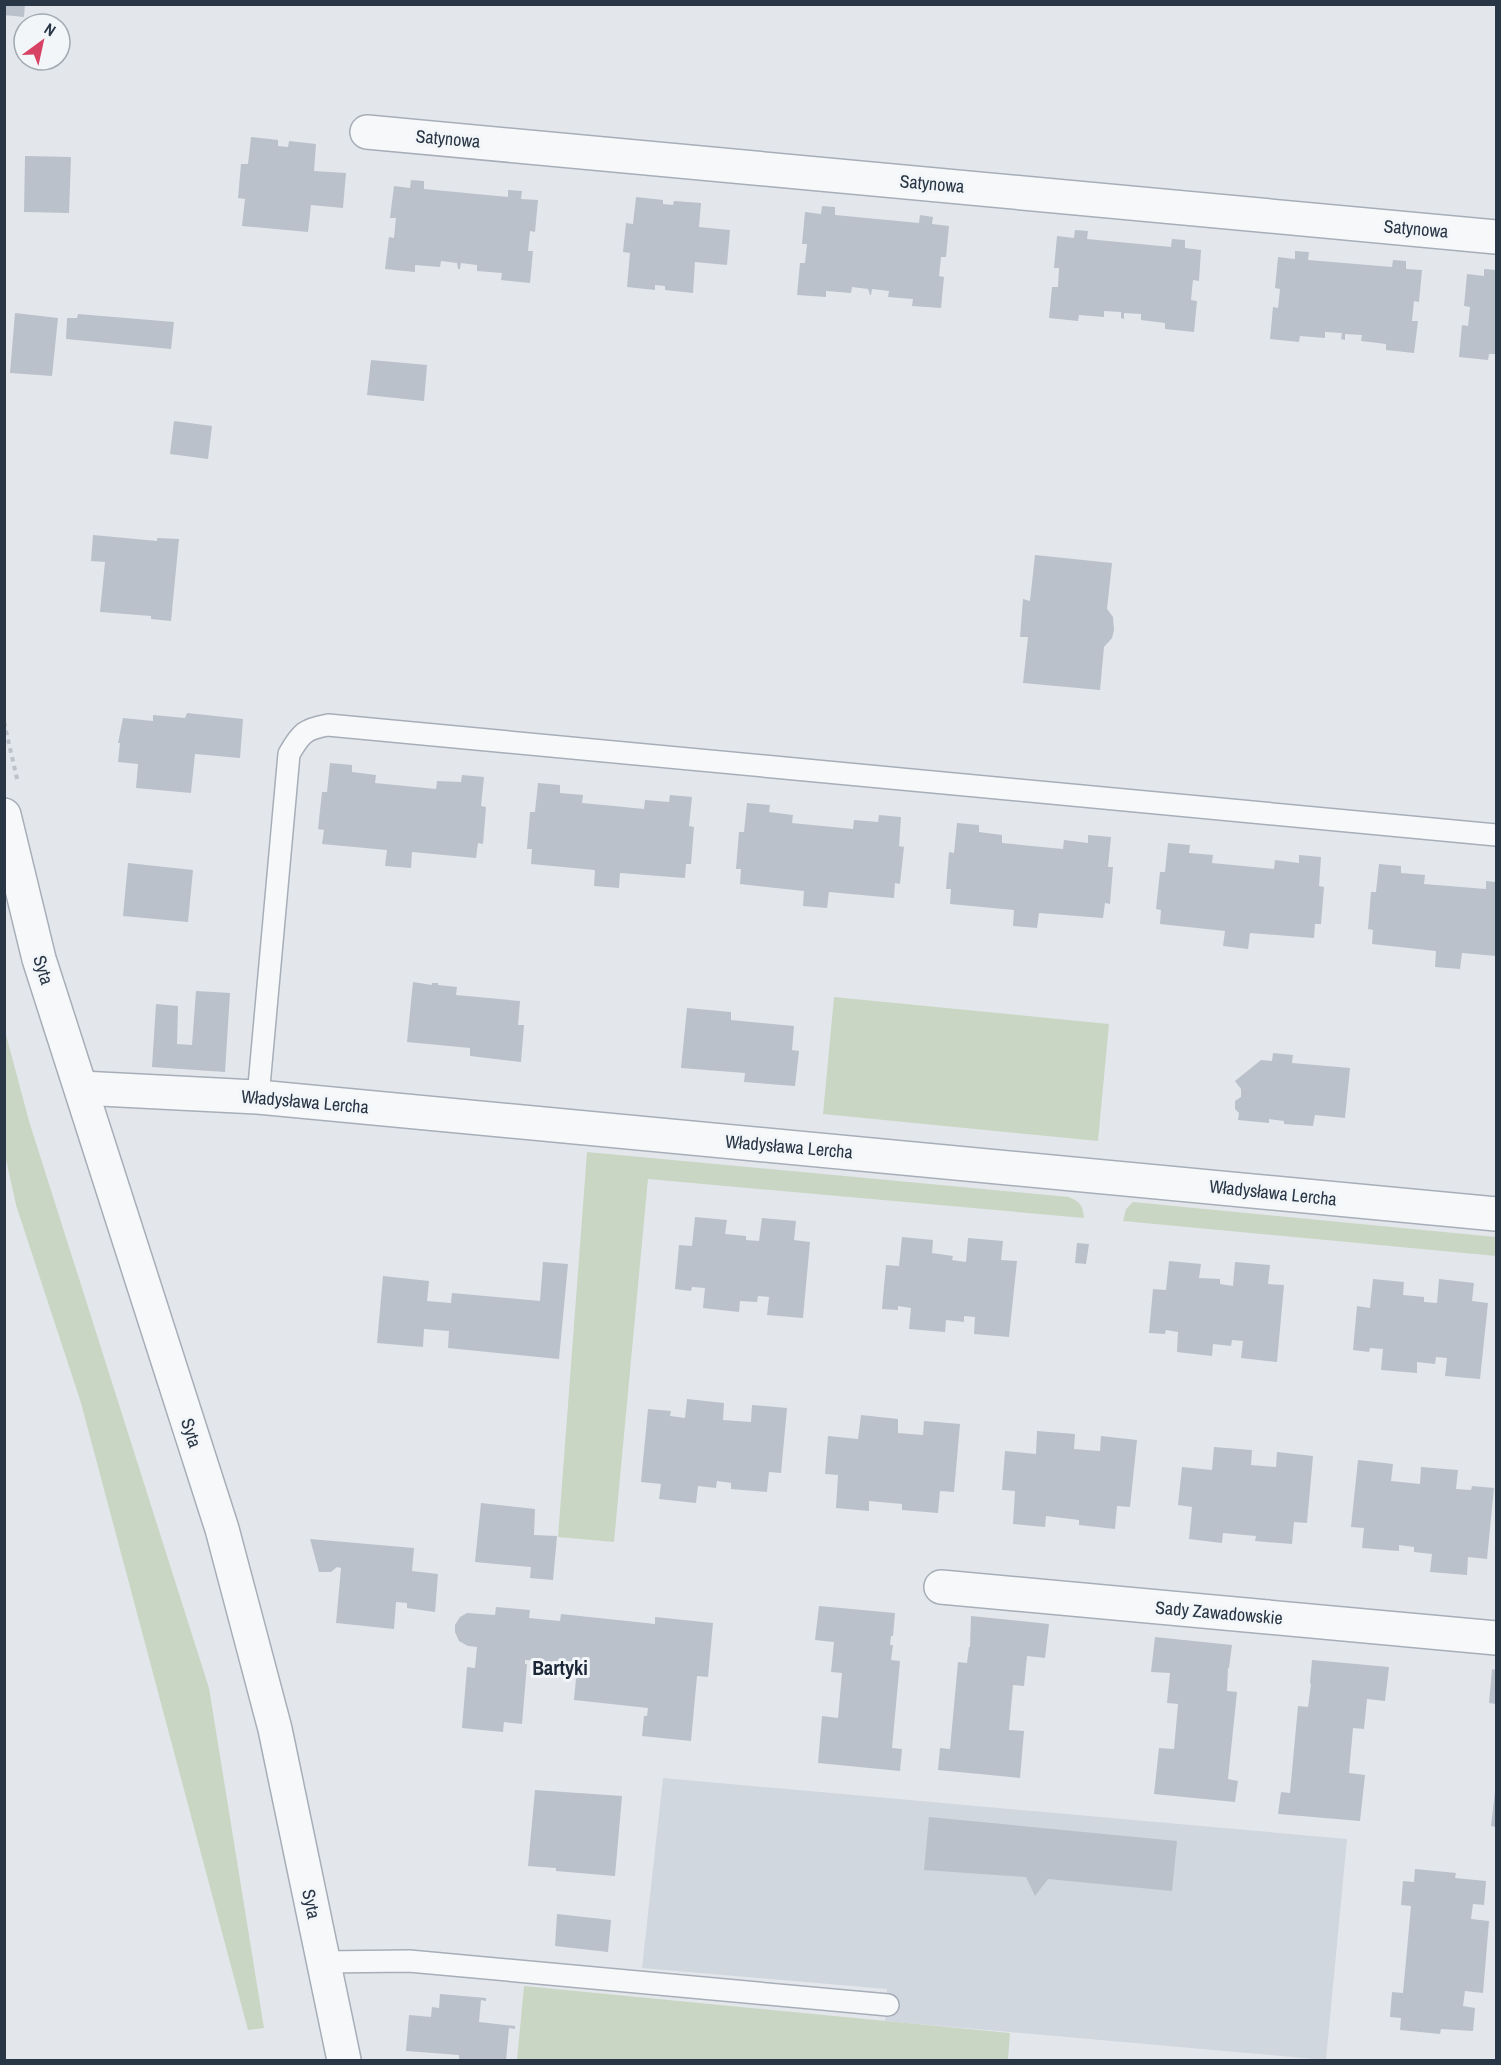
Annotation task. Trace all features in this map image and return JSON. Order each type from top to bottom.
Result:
[{"type":"street","name":"Satynowa","points":[[367,132],[1497,237]]},
{"type":"street","name":"Syta","points":[[4,814],[39,959],[222,1529],[275,1729],[344,2061]]},
{"type":"street","name":"Władysława Lercha","points":[[81,1088],[258,1097],[1497,1214]]},
{"type":"street","name":"Sady Zawadowskie","points":[[940,1587],[1497,1638]]},
{"type":"lane","points":[[258,1097],[289,754],[304,732],[315,727],[340,726],[1497,835]]},
{"type":"lane","points":[[323,1962],[410,1961],[888,2005]]},
{"type":"shaded area","points":[[663,1778],[1347,1839],[1326,2060],[885,2021],[887,1989],[642,1968]]},
{"type":"green space","points":[[834,997],[1109,1024],[1098,1141],[823,1114]]},
{"type":"green space","points":[[4,1027],[29,1121],[209,1688],[264,2028],[248,2030],[81,1403],[16,1205],[5,1155]]},
{"type":"green space","points":[[587,1152],[1069,1197],[1080,1204],[1084,1218],[648,1179],[614,1542],[558,1537]]},
{"type":"green space","points":[[1133,1202],[1496,1237],[1496,1256],[1123,1221],[1126,1209]]},
{"type":"green space","points":[[524,1986],[1010,2033],[1008,2060],[517,2060]]},
{"type":"building","points":[[4,4],[25,4],[24,12],[12,12],[12,16],[4,15]]},
{"type":"building","points":[[251,137],[278,140],[278,146],[288,147],[289,141],[316,144],[314,171],[346,173],[343,208],[311,205],[308,232],[242,226],[245,199],[238,198],[241,164],[248,164]]},
{"type":"building","points":[[25,156],[71,157],[69,213],[24,212]]},
{"type":"building","points":[[411,180],[424,181],[424,189],[508,197],[508,190],[522,191],[521,199],[538,200],[535,232],[530,231],[528,251],[533,251],[530,283],[501,280],[502,273],[477,271],[477,265],[461,263],[458,269],[457,263],[441,261],[440,267],[415,265],[415,272],[385,269],[389,237],[394,238],[396,218],[390,218],[394,186],[410,188]]},
{"type":"building","points":[[636,197],[663,200],[663,204],[673,205],[674,201],[701,203],[699,227],[730,230],[727,265],[695,262],[693,293],[665,290],[665,286],[655,285],[655,290],[627,287],[630,253],[623,252],[626,223],[633,224]]},
{"type":"building","points":[[822,206],[835,207],[835,215],[919,223],[920,215],[933,217],[932,224],[949,226],[946,257],[941,257],[939,276],[944,277],[941,308],[912,306],[913,299],[888,297],[889,291],[872,289],[870,295],[868,289],[852,287],[851,293],[826,291],[826,297],[797,295],[800,263],[805,263],[807,244],[802,244],[805,212],[821,214]]},
{"type":"building","points":[[1075,230],[1088,231],[1087,239],[1171,247],[1172,239],[1185,240],[1185,248],[1201,250],[1199,281],[1193,280],[1191,300],[1197,301],[1194,332],[1165,329],[1165,323],[1141,320],[1141,314],[1124,313],[1124,319],[1121,318],[1121,312],[1104,311],[1104,317],[1079,315],[1078,321],[1049,318],[1052,287],[1058,287],[1059,268],[1054,268],[1057,236],[1074,238]]},
{"type":"building","points":[[1295,251],[1309,252],[1308,260],[1392,267],[1393,260],[1406,261],[1406,269],[1422,270],[1419,302],[1414,301],[1412,321],[1418,321],[1414,353],[1386,350],[1386,344],[1361,341],[1362,335],[1345,334],[1345,340],[1341,339],[1342,333],[1325,332],[1325,338],[1300,336],[1299,342],[1270,339],[1273,307],[1278,308],[1280,289],[1275,288],[1278,257],[1295,259]]},
{"type":"building","points":[[1484,269],[1496,270],[1496,354],[1489,354],[1488,360],[1459,357],[1462,325],[1468,326],[1470,307],[1464,306],[1467,274],[1484,276]]},
{"type":"building","points":[[15,313],[58,318],[52,376],[10,373]]},
{"type":"building","points":[[78,314],[174,322],[171,349],[66,339],[67,318],[77,318]]},
{"type":"building","points":[[371,360],[427,365],[424,401],[367,395]]},
{"type":"building","points":[[174,421],[212,426],[208,459],[170,454]]},
{"type":"building","points":[[93,535],[157,541],[157,538],[179,539],[171,621],[151,619],[151,616],[100,612],[105,562],[91,561]]},
{"type":"building","points":[[1035,555],[1112,563],[1107,609],[1113,617],[1114,630],[1112,638],[1104,647],[1100,690],[1023,683],[1028,637],[1020,637],[1023,599],[1030,601]]},
{"type":"building","points":[[187,713],[243,719],[240,758],[195,754],[191,793],[136,788],[138,764],[118,762],[120,743],[118,743],[123,718],[153,721],[153,715],[185,718]]},
{"type":"building","points":[[330,763],[352,765],[352,772],[376,775],[375,783],[436,789],[437,781],[461,782],[462,775],[484,777],[481,806],[486,807],[483,844],[478,843],[476,858],[412,852],[411,868],[385,866],[387,850],[322,844],[324,830],[318,829],[322,792],[327,792]]},
{"type":"building","points":[[538,783],[560,785],[560,793],[583,795],[582,803],[644,809],[645,800],[669,802],[670,795],[692,797],[689,826],[694,827],[691,864],[686,864],[685,878],[620,873],[619,888],[594,886],[595,870],[531,864],[532,849],[527,849],[530,812],[535,812]]},
{"type":"building","points":[[747,803],[770,805],[769,812],[793,815],[792,823],[853,829],[854,820],[878,822],[879,815],[901,817],[899,846],[904,847],[900,884],[895,883],[894,898],[829,892],[827,908],[803,906],[804,891],[740,884],[741,869],[736,869],[739,832],[744,832]]},
{"type":"building","points":[[957,823],[979,825],[979,832],[1002,835],[1002,843],[1063,849],[1064,840],[1088,843],[1088,835],[1111,837],[1108,867],[1113,867],[1110,904],[1105,903],[1103,918],[1039,913],[1037,928],[1013,926],[1014,910],[950,904],[951,889],[946,889],[949,852],[954,853]]},
{"type":"building","points":[[1168,843],[1190,845],[1189,853],[1213,855],[1212,863],[1274,869],[1275,860],[1299,863],[1299,855],[1321,857],[1319,886],[1324,887],[1321,924],[1315,924],[1314,938],[1250,933],[1248,949],[1223,946],[1225,931],[1160,924],[1161,910],[1156,909],[1160,872],[1165,872]]},
{"type":"building","points":[[128,863],[193,870],[188,922],[123,916]]},
{"type":"building","points":[[1379,864],[1401,866],[1401,873],[1425,875],[1424,884],[1486,889],[1486,881],[1496,882],[1496,956],[1462,953],[1460,969],[1435,967],[1436,951],[1372,944],[1373,930],[1368,929],[1371,892],[1376,892]]},
{"type":"building","points":[[413,982],[432,985],[432,983],[438,983],[438,985],[457,987],[456,995],[520,1001],[518,1025],[524,1025],[521,1062],[470,1056],[470,1048],[407,1042]]},
{"type":"building","points":[[196,991],[230,993],[225,1072],[152,1067],[156,1004],[178,1006],[177,1044],[192,1045]]},
{"type":"building","points":[[687,1008],[731,1012],[731,1020],[794,1026],[792,1050],[799,1051],[795,1086],[744,1082],[745,1073],[681,1068]]},
{"type":"building","points":[[1273,1053],[1293,1055],[1292,1063],[1350,1068],[1345,1118],[1315,1115],[1313,1126],[1284,1124],[1284,1121],[1269,1119],[1269,1123],[1238,1120],[1239,1113],[1235,1109],[1235,1101],[1241,1097],[1241,1089],[1235,1081],[1261,1060],[1272,1061]]},
{"type":"building","points":[[695,1217],[727,1220],[725,1234],[746,1236],[746,1240],[759,1241],[762,1218],[796,1221],[794,1240],[810,1242],[803,1318],[767,1315],[769,1297],[758,1296],[757,1302],[740,1301],[739,1312],[703,1308],[705,1288],[692,1287],[691,1291],[675,1289],[679,1245],[692,1246]]},
{"type":"building","points":[[902,1237],[933,1240],[932,1253],[953,1256],[952,1260],[966,1262],[968,1238],[1003,1241],[1001,1260],[1017,1261],[1009,1337],[974,1334],[975,1317],[964,1316],[964,1322],[946,1320],[945,1332],[909,1329],[911,1308],[898,1306],[898,1310],[882,1309],[886,1265],[899,1266]]},
{"type":"building","points":[[1077,1243],[1089,1244],[1086,1264],[1075,1263]]},
{"type":"building","points":[[1169,1261],[1201,1264],[1199,1278],[1220,1279],[1220,1284],[1233,1286],[1235,1262],[1270,1265],[1268,1284],[1284,1285],[1277,1362],[1241,1358],[1243,1341],[1232,1340],[1231,1346],[1213,1344],[1212,1356],[1177,1352],[1178,1332],[1166,1330],[1165,1334],[1149,1333],[1153,1289],[1166,1290]]},
{"type":"building","points":[[543,1262],[568,1264],[559,1359],[448,1348],[449,1331],[424,1329],[423,1347],[377,1343],[383,1276],[429,1281],[427,1301],[451,1303],[452,1293],[540,1301]]},
{"type":"building","points":[[1373,1279],[1404,1282],[1403,1295],[1424,1297],[1424,1302],[1437,1303],[1439,1279],[1474,1283],[1472,1301],[1488,1303],[1480,1379],[1445,1376],[1447,1358],[1436,1357],[1435,1364],[1417,1362],[1417,1373],[1381,1370],[1383,1349],[1370,1348],[1369,1352],[1353,1350],[1357,1306],[1370,1308]]},
{"type":"building","points":[[687,1399],[724,1403],[723,1420],[751,1422],[752,1405],[787,1408],[781,1473],[769,1472],[767,1492],[731,1489],[731,1483],[717,1481],[716,1488],[698,1486],[696,1503],[659,1499],[661,1484],[641,1482],[648,1409],[671,1411],[670,1416],[685,1418]]},
{"type":"building","points":[[861,1415],[898,1419],[898,1433],[923,1435],[924,1421],[960,1424],[954,1492],[940,1491],[938,1513],[902,1510],[902,1504],[869,1501],[869,1511],[836,1508],[838,1475],[825,1474],[828,1436],[858,1439]]},
{"type":"building","points":[[1037,1431],[1075,1434],[1074,1449],[1100,1451],[1101,1436],[1137,1440],[1130,1507],[1117,1506],[1115,1529],[1079,1525],[1079,1520],[1046,1516],[1045,1527],[1013,1524],[1015,1491],[1002,1490],[1005,1451],[1036,1454]]},
{"type":"building","points":[[1214,1447],[1252,1450],[1251,1465],[1276,1467],[1277,1452],[1313,1456],[1307,1523],[1294,1522],[1292,1544],[1255,1541],[1256,1536],[1223,1533],[1222,1543],[1189,1539],[1192,1507],[1178,1505],[1182,1467],[1212,1470]]},
{"type":"building","points":[[1358,1460],[1393,1464],[1391,1481],[1420,1484],[1421,1467],[1458,1470],[1456,1489],[1471,1490],[1472,1486],[1494,1488],[1487,1559],[1468,1557],[1467,1575],[1430,1572],[1432,1554],[1414,1552],[1414,1547],[1399,1545],[1399,1551],[1362,1548],[1364,1528],[1351,1527]]},
{"type":"building","points":[[481,1503],[535,1509],[534,1535],[557,1536],[553,1580],[530,1578],[531,1567],[475,1562]]},
{"type":"building","points":[[310,1539],[414,1548],[412,1571],[438,1574],[435,1612],[407,1608],[407,1603],[396,1602],[394,1629],[336,1623],[341,1568],[337,1567],[331,1572],[319,1572]]},
{"type":"building","points":[[819,1606],[895,1613],[890,1645],[893,1645],[891,1660],[900,1661],[892,1748],[902,1749],[900,1771],[818,1763],[822,1716],[838,1718],[842,1673],[831,1672],[834,1642],[815,1640]]},
{"type":"building","points":[[496,1607],[530,1610],[529,1618],[560,1621],[561,1614],[655,1624],[655,1617],[713,1623],[708,1677],[697,1676],[691,1741],[642,1736],[644,1716],[647,1716],[648,1708],[574,1700],[576,1679],[583,1675],[584,1665],[525,1660],[527,1664],[522,1724],[504,1722],[503,1732],[462,1728],[467,1667],[475,1668],[477,1647],[468,1646],[459,1641],[455,1625],[460,1617],[467,1613],[495,1615]]},
{"type":"building","points":[[971,1616],[1049,1624],[1045,1658],[1027,1656],[1024,1686],[1013,1685],[1009,1730],[1024,1731],[1020,1778],[938,1770],[940,1748],[950,1749],[958,1662],[967,1663]]},
{"type":"building","points":[[1155,1637],[1232,1645],[1227,1691],[1237,1692],[1228,1779],[1238,1781],[1235,1802],[1154,1794],[1159,1748],[1174,1749],[1178,1704],[1167,1703],[1170,1673],[1151,1672]]},
{"type":"building","points":[[1312,1660],[1389,1667],[1385,1701],[1367,1699],[1364,1729],[1353,1728],[1349,1773],[1365,1775],[1360,1821],[1278,1814],[1281,1792],[1290,1793],[1298,1706],[1308,1707]]},
{"type":"building","points":[[1492,1669],[1496,1670],[1496,1704],[1489,1703]]},
{"type":"building","points":[[535,1790],[622,1796],[615,1876],[528,1866]]},
{"type":"building","points":[[1496,1792],[1496,1827],[1491,1826]]},
{"type":"building","points":[[929,1817],[1177,1841],[1172,1891],[1048,1879],[1035,1896],[1026,1877],[924,1870]]},
{"type":"building","points":[[1415,1869],[1456,1873],[1455,1878],[1486,1881],[1484,1905],[1473,1904],[1471,1919],[1489,1921],[1483,1993],[1465,1991],[1463,2006],[1475,2008],[1473,2031],[1441,2029],[1440,2034],[1400,2030],[1401,2018],[1390,2017],[1392,1992],[1403,1993],[1411,1906],[1401,1905],[1403,1881],[1414,1882]]},
{"type":"building","points":[[557,1914],[611,1920],[608,1952],[555,1946]]},
{"type":"building","points":[[440,1994],[486,1998],[486,2001],[481,2000],[479,2022],[515,2026],[515,2029],[509,2028],[506,2060],[459,2060],[459,2055],[406,2051],[409,2015],[431,2017],[432,2007],[439,2008]]},
{"type":"district","name":"Bartyki","points":[[560,1668]]}]
